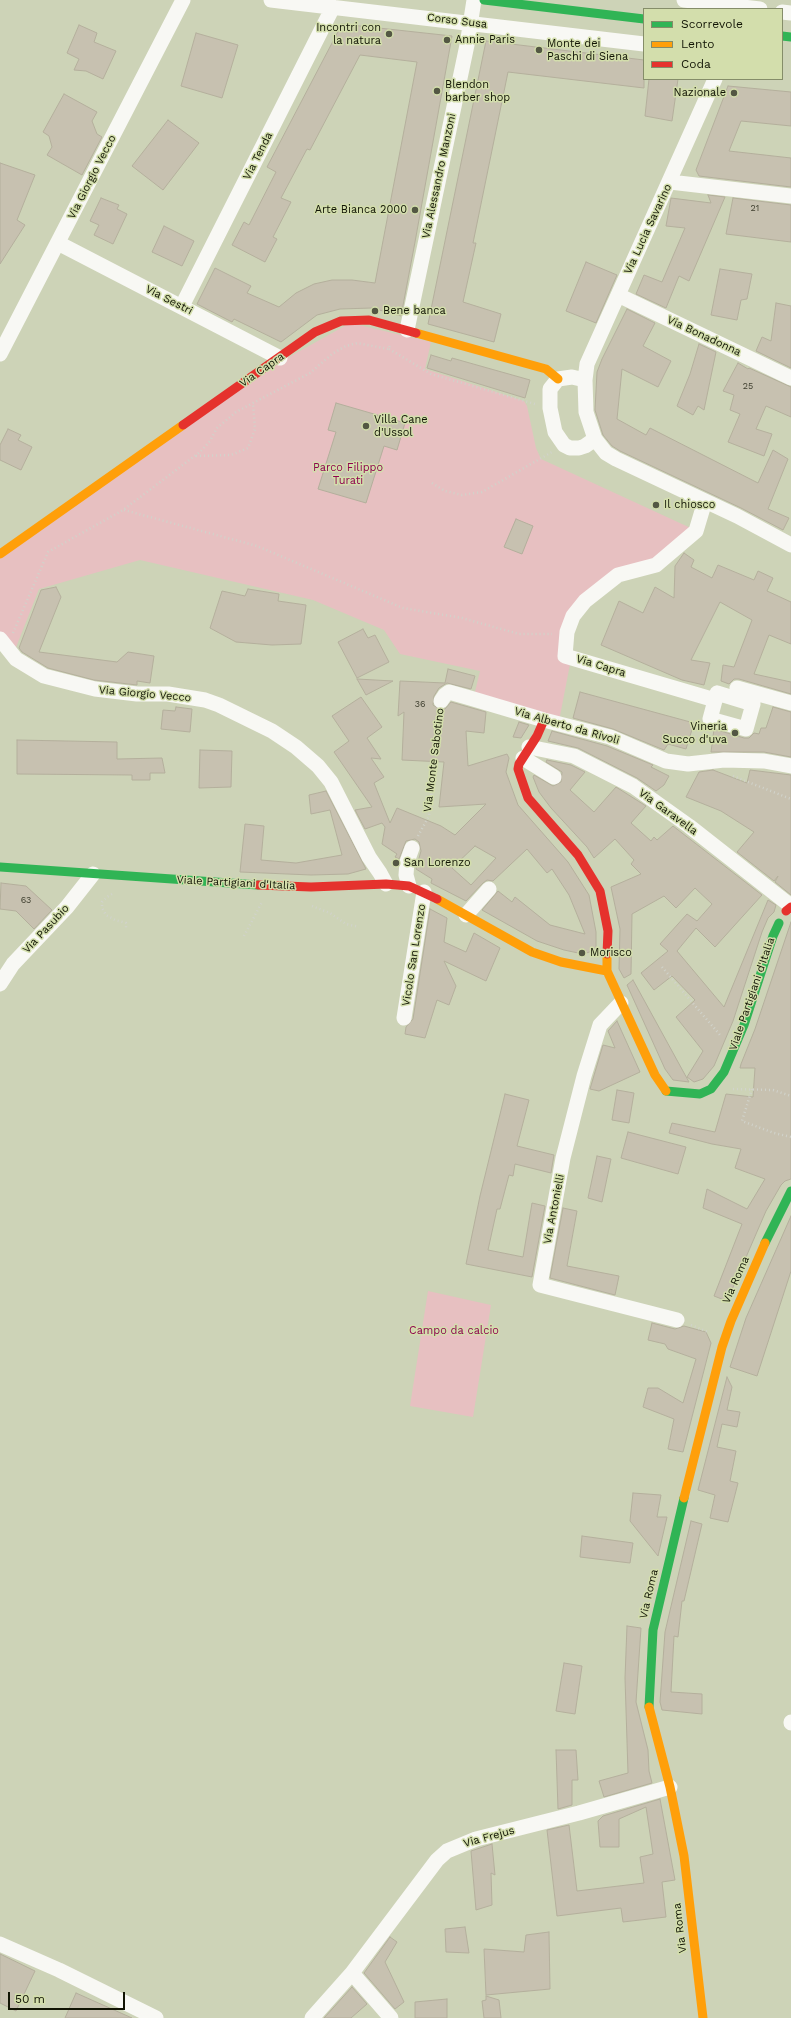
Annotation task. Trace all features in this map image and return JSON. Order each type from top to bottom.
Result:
[{"type":"street","name":"Via Giorgio Vecco","points":[[0,354],[183,0]]},
{"type":"street","name":"Corso Susa","points":[[271,0],[471,22],[643,44]]},
{"type":"street","name":"Via Alessandro Manzoni","points":[[407,330],[471,22],[474,0]]},
{"type":"street","points":[[484,0],[643,19]]},
{"type":"street","points":[[684,0],[751,8]]},
{"type":"street","name":"Via Tenda","points":[[182,306],[333,7]]},
{"type":"street","name":"Via Lucia Savarino","points":[[595,439],[586,412],[586,364],[670,182],[715,80]]},
{"type":"street","points":[[670,182],[791,196]]},
{"type":"street","name":"Via Sestri","points":[[58,243],[280,358]]},
{"type":"street","name":"Via Bonadonna","points":[[618,295],[791,378]]},
{"type":"street","name":"Via Capra","points":[[0,554],[158,441],[280,358],[315,332],[341,321],[369,320],[546,369],[558,378]]},
{"type":"street","points":[[585,380],[572,377],[558,378],[550,389],[550,408],[555,432],[564,445],[578,448],[585,446],[595,439],[606,453],[616,459],[737,516],[791,545]]},
{"type":"street","name":"Via Capra","points":[[705,501],[696,531],[656,565],[618,576],[585,601],[573,616],[567,632],[565,656],[715,700]]},
{"type":"street","name":"Via Giorgio Vecco","points":[[3,643],[16,659],[30,669],[66,683],[102,690],[137,694],[168,694],[204,700],[219,705],[272,731],[296,747],[318,766],[331,782],[369,857],[386,884]]},
{"type":"street","points":[[737,688],[791,703]]},
{"type":"street","name":"Via Alberto da Rivoli","points":[[441,701],[444,695],[449,692],[544,720],[610,737],[666,760],[688,764],[724,760],[764,761],[791,766]]},
{"type":"street","points":[[544,720],[537,736],[526,752],[518,769],[528,798],[542,816],[578,855],[600,891],[608,931],[607,971]]},
{"type":"street","points":[[526,752],[554,777]]},
{"type":"street","name":"Via Garavella","points":[[526,752],[574,756],[633,786],[689,826],[789,908]]},
{"type":"street","points":[[409,886],[406,875],[407,862],[412,848]]},
{"type":"street","name":"Viale Partigiani d'Italia","points":[[0,867],[287,886],[386,884],[409,886],[424,892],[532,952],[561,962],[607,971],[655,1075],[666,1091],[680,1094],[700,1094],[711,1089],[724,1072],[744,1025],[773,936],[780,923]]},
{"type":"street","name":"Via Pasubio","points":[[0,984],[13,964],[67,907],[93,874]]},
{"type":"street","points":[[466,915],[489,889]]},
{"type":"street","name":"Vicolo San Lorenzo","points":[[404,1018],[424,892]]},
{"type":"street","name":"Via Antonielli","points":[[621,1003],[600,1025],[584,1076],[563,1158],[540,1285],[677,1320]]},
{"type":"street","name":"Via Roma","points":[[703,2018],[684,1856],[670,1787],[648,1703],[653,1630],[697,1443],[722,1348],[731,1321],[777,1217],[791,1191]]},
{"type":"street","name":"Via Frejus","points":[[312,2018],[352,1972],[436,1860],[447,1851],[476,1839],[579,1813],[670,1787]]},
{"type":"street","points":[[0,1944],[59,1970],[156,2018]]},
{"type":"street","points":[[352,1972],[391,2018]]},
{"type":"path","points":[[3,643],[48,552],[123,510],[194,456],[210,441],[217,428],[236,412],[310,373],[332,354],[346,346],[356,343],[389,349],[431,374],[550,408]]},
{"type":"path","points":[[389,349],[390,343]]},
{"type":"path","points":[[194,456],[231,454],[248,448],[255,428],[254,403]]},
{"type":"path","points":[[432,483],[445,491],[462,495],[482,492],[564,445]]},
{"type":"path","points":[[123,510],[257,546],[404,608],[462,618],[519,634],[560,634],[567,632]]},
{"type":"path","name":"Via Monte Sabotino","points":[[412,848],[429,816],[436,729],[441,701]]},
{"type":"path","points":[[724,760],[733,777],[791,799]]},
{"type":"path","points":[[113,894],[102,902],[102,908],[106,915],[115,920],[126,923],[126,930]]},
{"type":"path","points":[[244,936],[264,900]]},
{"type":"path","points":[[662,967],[733,1050]]},
{"type":"path","points":[[725,1089],[773,1090],[791,1096]]},
{"type":"path","points":[[752,1089],[742,1121],[774,1133],[791,1137]]},
{"type":"path","points":[[677,1320],[710,1333],[722,1348]]},
{"type":"green space","name":"Parco Filippo Turati","points":[[350,323],[431,342],[425,369],[524,401],[527,406],[536,448],[541,459],[695,530],[656,564],[617,574],[571,616],[571,659],[559,721],[474,696],[480,671],[400,654],[384,630],[313,600],[140,560],[39,589],[11,660],[0,644],[0,557],[282,361]]},
{"type":"green space","name":"Campo da calcio","points":[[428,1291],[491,1305],[473,1417],[410,1406]]},
{"type":"building","points":[[342,24],[452,36],[401,316],[372,308],[340,309],[317,315],[281,342],[234,319],[232,322],[197,304],[215,268],[251,286],[247,293],[279,307],[296,293],[314,284],[332,280],[352,280],[375,283],[417,62],[360,55],[310,150],[307,149],[281,198],[291,202],[273,237],[277,239],[265,262],[232,245],[244,222],[249,225],[276,172],[267,167]]},
{"type":"building","points":[[79,25],[97,33],[94,42],[116,51],[103,79],[86,71],[74,70],[79,59],[67,53]]},
{"type":"building","points":[[196,33],[238,45],[222,98],[181,86]]},
{"type":"building","points":[[486,41],[643,60],[644,88],[508,72],[473,243],[476,243],[463,302],[501,314],[494,342],[428,324]]},
{"type":"building","points":[[649,80],[678,80],[672,121],[645,116]]},
{"type":"building","points":[[728,86],[791,92],[791,126],[741,121],[729,151],[791,158],[791,187],[699,176],[696,170]]},
{"type":"building","points":[[64,94],[97,112],[92,121],[97,134],[102,137],[82,175],[47,155],[52,147],[49,136],[43,132]]},
{"type":"building","points":[[168,120],[199,143],[163,190],[132,166]]},
{"type":"building","points":[[0,163],[35,175],[17,220],[25,225],[0,264]]},
{"type":"building","points":[[708,195],[725,197],[689,281],[679,276],[666,308],[636,294],[644,275],[662,282],[685,228],[666,226],[671,198],[711,203]]},
{"type":"building","points":[[101,198],[119,205],[117,209],[127,214],[113,244],[94,235],[99,225],[90,221]]},
{"type":"building","points":[[733,198],[791,205],[791,242],[726,234]]},
{"type":"building","points":[[164,226],[194,241],[182,266],[152,252]]},
{"type":"building","points":[[586,262],[617,275],[596,323],[566,311]]},
{"type":"building","points":[[720,269],[752,274],[747,299],[741,300],[737,320],[711,315]]},
{"type":"building","points":[[776,303],[791,306],[791,368],[756,351],[762,337],[771,341]]},
{"type":"building","points":[[627,309],[655,323],[643,346],[671,361],[658,387],[622,369],[617,419],[646,435],[650,428],[758,483],[773,450],[788,459],[768,509],[789,518],[783,530],[741,508],[620,451],[612,446],[603,435],[595,410],[597,372]]},
{"type":"building","points":[[699,344],[716,352],[704,410],[698,406],[693,415],[677,406],[690,374]]},
{"type":"building","points":[[431,355],[451,361],[452,358],[530,380],[525,398],[427,368]]},
{"type":"building","points":[[738,363],[748,369],[749,368],[791,387],[791,417],[766,406],[756,429],[772,434],[764,456],[728,442],[740,414],[730,410],[734,395],[723,391]]},
{"type":"building","points":[[336,403],[405,423],[397,450],[384,446],[366,503],[318,489],[336,432],[328,430]]},
{"type":"building","points":[[8,429],[21,435],[18,440],[32,447],[21,470],[0,460],[0,445]]},
{"type":"building","points":[[516,519],[533,526],[522,554],[504,547]]},
{"type":"building","points":[[684,553],[694,560],[691,567],[712,578],[718,565],[754,580],[758,571],[773,578],[767,591],[791,602],[791,644],[769,635],[754,674],[791,682],[791,694],[739,679],[734,679],[729,684],[721,681],[723,665],[734,667],[752,620],[720,602],[691,660],[710,663],[704,685],[682,680],[601,645],[619,601],[643,613],[655,587],[674,598],[675,566]]},
{"type":"building","points":[[56,587],[61,597],[39,652],[117,662],[128,652],[154,656],[150,683],[137,681],[137,685],[94,680],[48,668],[22,652],[19,648],[41,590]]},
{"type":"building","points":[[248,589],[279,594],[278,601],[306,605],[301,644],[272,645],[236,642],[210,628],[222,591],[245,596]]},
{"type":"building","points":[[363,629],[368,638],[375,635],[389,662],[357,678],[338,642]]},
{"type":"building","points":[[448,669],[475,676],[471,689],[447,683],[439,688],[434,696],[433,705],[441,710],[445,709],[451,702],[486,712],[484,733],[466,731],[468,766],[507,754],[509,758],[506,772],[518,805],[568,862],[589,895],[596,932],[596,950],[583,954],[564,950],[537,941],[482,910],[498,891],[512,902],[515,897],[550,925],[585,934],[569,895],[552,869],[547,873],[527,849],[493,881],[487,880],[483,883],[466,901],[431,883],[432,879],[416,869],[421,851],[419,842],[415,839],[406,841],[399,859],[395,857],[397,854],[382,844],[385,827],[382,823],[365,829],[355,810],[372,807],[334,752],[349,741],[332,716],[361,697],[382,727],[367,738],[381,759],[371,758],[384,777],[374,783],[390,823],[397,808],[441,826],[455,835],[486,804],[439,807],[444,762],[402,760],[404,712],[398,716],[400,681],[445,683]],"holes":[[[475,846],[496,858],[471,885],[452,868]]]},
{"type":"building","points":[[357,679],[393,681],[366,695]]},
{"type":"building","points":[[580,692],[694,723],[686,749],[668,744],[664,750],[613,729],[573,718]]},
{"type":"building","points":[[176,707],[192,709],[190,732],[161,729],[163,710],[175,711]]},
{"type":"building","points":[[773,707],[791,712],[791,757],[764,752],[711,752],[714,729],[744,738],[749,738],[754,733],[759,734],[761,728],[766,728]]},
{"type":"building","points":[[519,722],[529,725],[521,738],[513,737]]},
{"type":"building","points":[[552,731],[607,746],[653,765],[651,767],[669,776],[664,785],[656,791],[637,778],[578,748],[548,741]]},
{"type":"building","points":[[17,740],[117,742],[117,759],[162,758],[165,773],[150,773],[150,780],[132,780],[132,775],[17,774]]},
{"type":"building","points":[[200,750],[232,751],[231,787],[199,788]]},
{"type":"building","points":[[547,760],[571,765],[585,772],[570,790],[594,812],[616,787],[646,806],[631,823],[651,841],[654,837],[657,840],[673,826],[762,895],[715,947],[696,928],[677,951],[724,1007],[768,900],[776,905],[774,912],[768,918],[762,932],[733,1021],[714,1066],[703,1079],[694,1082],[687,1077],[703,1051],[676,1017],[695,1000],[672,976],[654,990],[641,973],[668,951],[660,944],[687,914],[697,921],[712,904],[695,888],[676,908],[664,896],[632,914],[631,974],[624,978],[619,969],[620,929],[611,887],[641,874],[631,864],[634,860],[615,839],[594,858],[587,847],[551,808],[539,792],[533,777],[534,775],[553,786],[561,782],[562,772],[546,762]]},
{"type":"building","points":[[713,770],[747,783],[750,770],[791,775],[791,895],[775,882],[778,876],[774,881],[737,852],[754,832],[721,811],[686,797],[699,772]]},
{"type":"building","points":[[326,791],[366,869],[348,874],[311,875],[240,872],[245,824],[264,826],[261,860],[296,863],[342,855],[330,810],[311,814],[309,795]]},
{"type":"building","points":[[1,883],[26,886],[52,910],[34,929],[16,911],[0,909]]},
{"type":"building","points":[[430,909],[447,918],[444,942],[466,952],[474,933],[500,948],[486,981],[444,961],[456,986],[449,1005],[437,1000],[425,1038],[405,1034],[406,1027],[413,1019]]},
{"type":"building","points":[[791,922],[791,1179],[785,1181],[781,1185],[766,1211],[727,1301],[714,1296],[742,1224],[703,1208],[707,1189],[747,1209],[765,1179],[735,1168],[741,1149],[712,1144],[669,1133],[672,1123],[715,1132],[726,1094],[753,1097],[755,1068],[740,1068],[755,1029]]},
{"type":"building","points":[[633,980],[689,1082],[673,1080],[665,1069],[627,985]]},
{"type":"building","points":[[617,1021],[640,1072],[599,1091],[590,1089],[603,1045],[615,1048],[608,1031]]},
{"type":"building","points":[[617,1090],[634,1093],[629,1123],[612,1120]]},
{"type":"building","points":[[505,1094],[529,1100],[517,1146],[554,1155],[551,1173],[515,1164],[513,1176],[509,1175],[500,1209],[497,1209],[488,1250],[523,1257],[532,1203],[545,1206],[532,1277],[466,1264],[480,1196]]},
{"type":"building","points":[[628,1132],[686,1147],[678,1174],[621,1158]]},
{"type":"building","points":[[597,1156],[611,1159],[602,1202],[588,1198]]},
{"type":"building","points":[[563,1208],[577,1211],[567,1266],[619,1276],[615,1295],[550,1278]]},
{"type":"building","points":[[791,1216],[791,1271],[757,1376],[730,1367],[746,1318]]},
{"type":"building","points":[[652,1323],[675,1329],[684,1326],[706,1332],[711,1343],[683,1452],[668,1449],[674,1419],[643,1407],[648,1388],[658,1388],[683,1403],[696,1359],[668,1349],[665,1344],[648,1340]]},
{"type":"building","points":[[727,1377],[732,1387],[727,1410],[740,1412],[737,1427],[722,1424],[717,1447],[736,1451],[730,1481],[738,1483],[728,1522],[710,1518],[715,1495],[698,1490]]},
{"type":"building","points":[[633,1493],[661,1495],[657,1517],[667,1517],[658,1556],[630,1521]]},
{"type":"building","points":[[691,1521],[702,1524],[684,1601],[682,1601],[678,1637],[674,1636],[671,1692],[702,1694],[702,1714],[662,1710],[660,1702],[665,1632]]},
{"type":"building","points":[[582,1536],[633,1543],[630,1563],[580,1557]]},
{"type":"building","points":[[627,1626],[641,1628],[636,1702],[648,1750],[649,1771],[652,1783],[604,1797],[599,1781],[628,1773],[625,1678]]},
{"type":"building","points":[[564,1663],[582,1666],[575,1714],[556,1711]]},
{"type":"building","points":[[556,1750],[576,1750],[578,1780],[572,1780],[572,1805],[558,1809]]},
{"type":"building","points":[[660,1799],[675,1880],[662,1882],[666,1917],[623,1922],[621,1908],[557,1916],[547,1830],[569,1825],[577,1891],[644,1883],[640,1857],[653,1854],[646,1807],[619,1819],[619,1847],[600,1847],[598,1821],[603,1816]]},
{"type":"building","points":[[492,1844],[495,1875],[491,1873],[492,1905],[476,1910],[471,1851]]},
{"type":"building","points":[[465,1927],[469,1953],[446,1952],[445,1929]]},
{"type":"building","points":[[549,1932],[550,1989],[486,1995],[484,1949],[524,1952],[526,1935]]},
{"type":"building","points":[[390,1937],[397,1942],[385,1962],[404,2002],[395,2009],[364,1973]]},
{"type":"building","points":[[0,1954],[35,1971],[16,2011],[0,2003]]},
{"type":"building","points":[[352,1987],[367,2004],[351,2018],[324,2018]]},
{"type":"building","points":[[76,1993],[132,2018],[65,2018]]},
{"type":"building","points":[[486,1996],[499,2000],[501,2018],[484,2018],[482,2001],[486,2000]]},
{"type":"building","points":[[447,1999],[447,2018],[415,2018],[415,2002]]},
{"type":"traffic: fast","points":[[484,0],[643,19]]},
{"type":"traffic: fast","points":[[783,36],[791,37]]},
{"type":"traffic: fast","points":[[0,867],[258,885]]},
{"type":"traffic: fast","points":[[666,1091],[700,1094],[711,1089],[724,1072],[744,1025],[773,936],[779,923]]},
{"type":"traffic: fast","points":[[765,1243],[791,1191]]},
{"type":"traffic: fast","points":[[649,1707],[653,1630],[684,1498]]},
{"type":"traffic: slow","points":[[416,333],[546,369],[558,379]]},
{"type":"traffic: slow","points":[[0,554],[183,425]]},
{"type":"traffic: slow","points":[[437,899],[532,952],[561,962],[607,971]]},
{"type":"traffic: slow","points":[[607,954],[607,971],[655,1075],[666,1091]]},
{"type":"traffic: slow","points":[[684,1498],[722,1347],[731,1321],[765,1243]]},
{"type":"traffic: slow","points":[[649,1707],[670,1787],[684,1856],[703,2018]]},
{"type":"traffic: jam","points":[[183,425],[315,332],[341,321],[369,320],[416,333]]},
{"type":"traffic: jam","points":[[544,720],[537,736],[519,764],[518,769],[528,798],[578,855],[600,891],[608,931],[607,954]]},
{"type":"traffic: jam","points":[[258,885],[311,887],[386,884],[409,886],[437,899]]},
{"type":"traffic: jam","points":[[786,911],[791,907]]},
{"type":"place","name":"Incontri con la natura","points":[[389,34]]},
{"type":"place","name":"Annie Paris","points":[[447,40]]},
{"type":"place","name":"Monte dei Paschi di Siena","points":[[539,50]]},
{"type":"place","name":"Blendon barber shop","points":[[437,91]]},
{"type":"place","name":"Nazionale","points":[[734,93]]},
{"type":"place","name":"Arte Bianca 2000","points":[[415,210]]},
{"type":"place","name":"Bene banca","points":[[375,311]]},
{"type":"place","name":"Villa Cane d'Ussol","points":[[366,426]]},
{"type":"place","name":"Il chiosco","points":[[656,505]]},
{"type":"place","name":"Vineria Succo d'uva","points":[[735,733]]},
{"type":"place","name":"San Lorenzo","points":[[396,863]]},
{"type":"place","name":"Morisco","points":[[582,953]]}]
